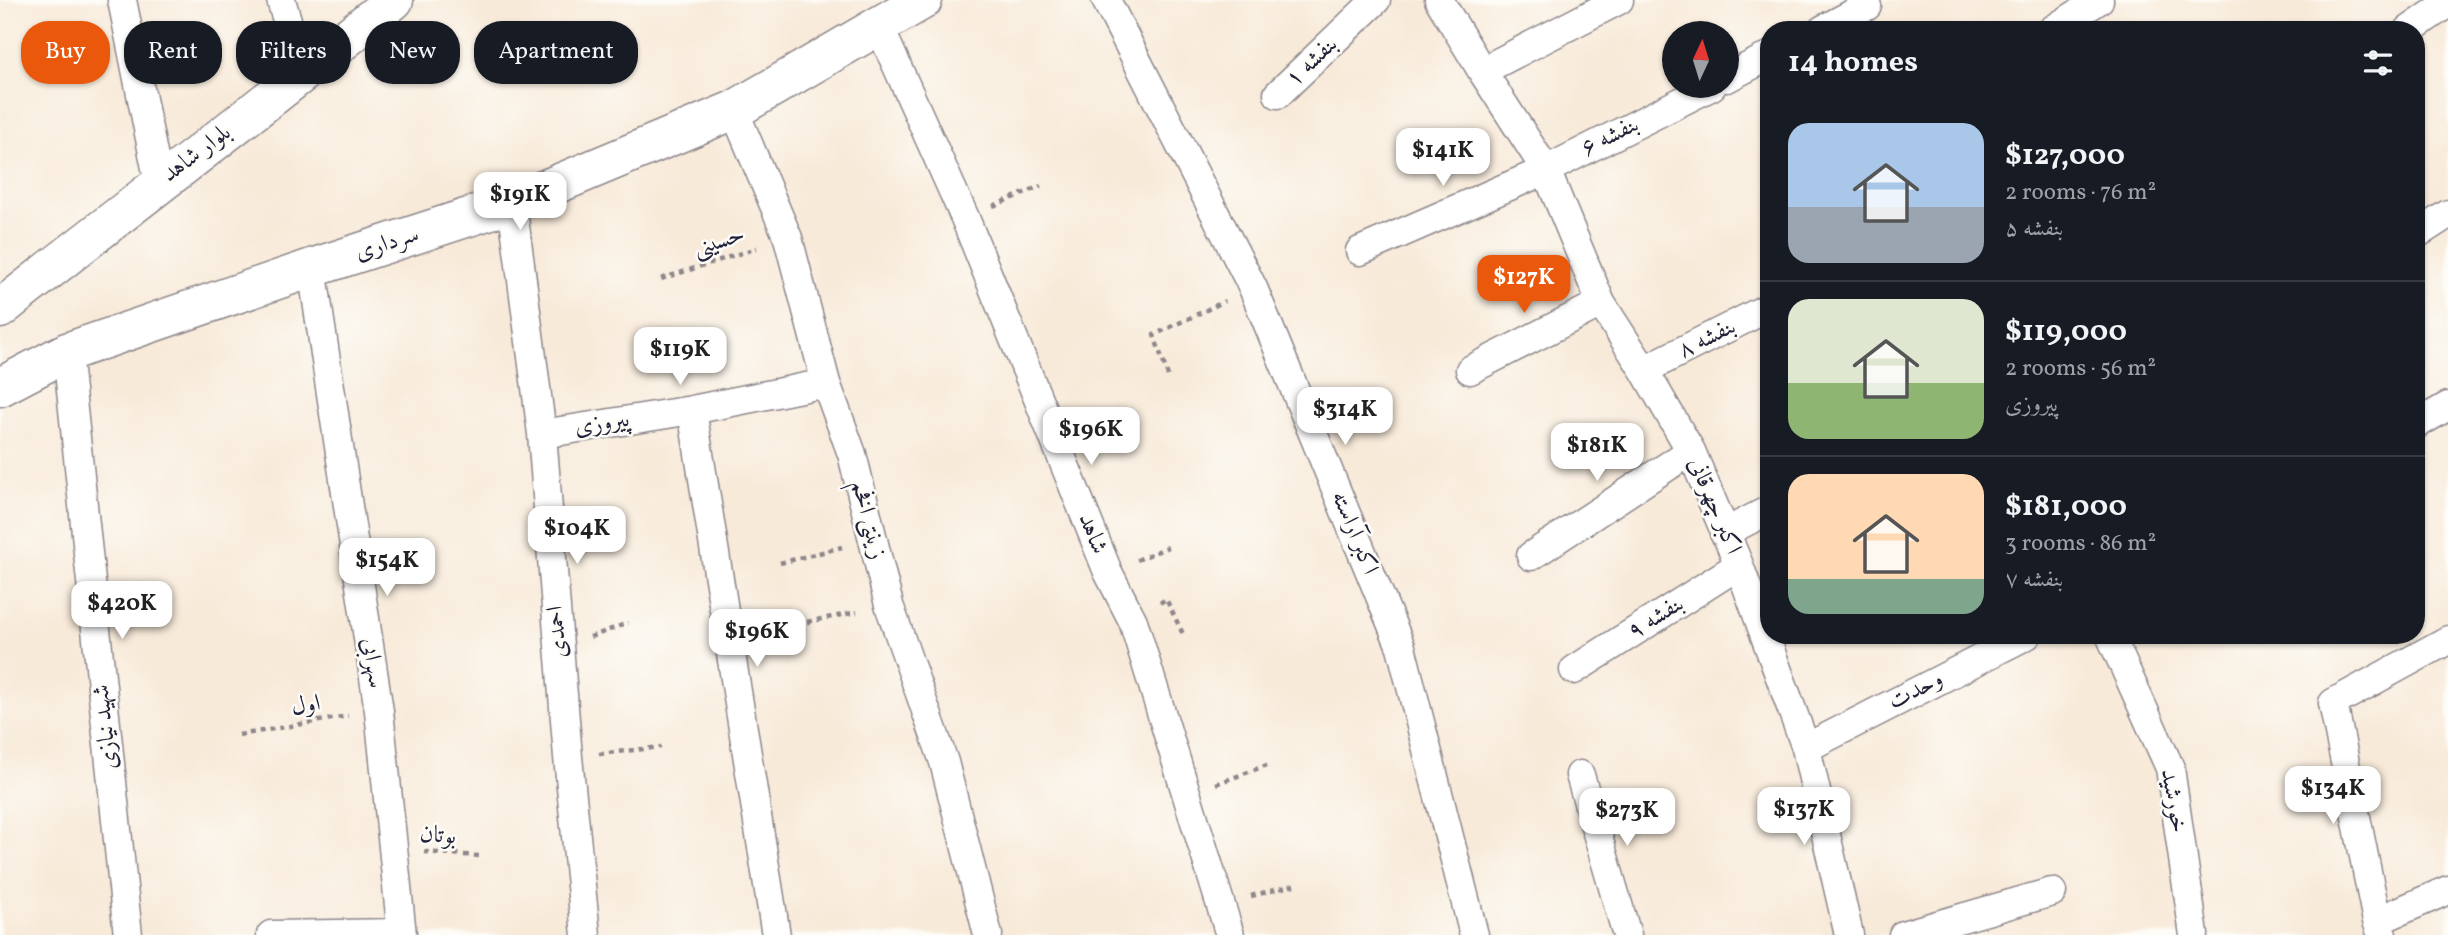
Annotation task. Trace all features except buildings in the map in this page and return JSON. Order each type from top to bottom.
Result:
[{"type":"main road","name":"بلوار شاهد","points":[[351,35],[394,0]]},
{"type":"main road","name":"سرداری","points":[[67,352],[512,203],[734,110],[922,0]]},
{"type":"main road","name":"بلوار شاهد","points":[[0,309],[290,84]]},
{"type":"main road","points":[[0,387],[67,352]]},
{"type":"street","points":[[122,0],[159,183]]},
{"type":"street","points":[[281,0],[287,21]]},
{"type":"street","name":"اکبر آراسته","points":[[1106,0],[1253,288],[1401,647],[1474,935]]},
{"type":"street","name":"بنفشه ۱","points":[[1278,94],[1376,0]]},
{"type":"street","name":"اکبر چهرقانی","points":[[1438,0],[1546,170],[1601,303],[1691,451],[1760,622]]},
{"type":"street","points":[[1482,71],[1619,0]]},
{"type":"street","points":[[2066,21],[2099,0]]},
{"type":"street","points":[[2422,21],[2448,3]]},
{"type":"street","points":[[1839,21],[1867,6]]},
{"type":"street","name":"شاهد","points":[[879,26],[965,218],[1108,572],[1133,621],[1230,935]]},
{"type":"street","points":[[1740,72],[1760,62]]},
{"type":"street","name":"بنفشه ۶","points":[[1360,251],[1546,170],[1688,98]]},
{"type":"street","name":"زینتی افخم","points":[[734,110],[788,237],[826,383],[852,454],[889,605],[944,762],[988,935]]},
{"type":"street","name":"احمدی","points":[[512,203],[542,434],[568,757],[586,935]]},
{"type":"street","points":[[2425,229],[2448,214]]},
{"type":"street","name":"سهرابی","points":[[312,268],[379,711],[402,934]]},
{"type":"street","points":[[1470,370],[1601,303]]},
{"type":"street","name":"بنفشه ۸","points":[[1644,370],[1760,312]]},
{"type":"street","name":"شهید نیازی","points":[[67,352],[128,935]]},
{"type":"street","name":"پیروزی","points":[[542,434],[692,410],[826,383]]},
{"type":"street","points":[[2425,419],[2448,406]]},
{"type":"street","points":[[692,410],[776,935]]},
{"type":"street","points":[[1531,556],[1691,451]]},
{"type":"street","points":[[1724,533],[1760,515]]},
{"type":"street","name":"بنفشه ۹","points":[[1574,670],[1739,565]]},
{"type":"street","points":[[2448,640],[2333,703],[2380,928],[2448,890]]},
{"type":"street","name":"اکبر چهرقانی","points":[[1768,644],[1806,748],[1849,935]]},
{"type":"street","name":"وحدت","points":[[1806,748],[2009,644]]},
{"type":"street","name":"خورشید","points":[[2114,644],[2170,768],[2194,935]]},
{"type":"street","points":[[1580,775],[1627,935]]},
{"type":"street","points":[[1903,935],[2052,892]]},
{"type":"street","points":[[271,935],[402,934]]},
{"type":"path","points":[[965,218],[1041,186]]},
{"type":"path","name":"حسینی","points":[[661,279],[788,237]]},
{"type":"path","points":[[1168,376],[1154,335],[1253,288]]},
{"type":"path","points":[[780,563],[873,538]]},
{"type":"path","points":[[807,622],[889,605]]},
{"type":"path","points":[[559,649],[628,623]]},
{"type":"path","name":"اول","points":[[239,735],[379,711]]},
{"type":"path","points":[[568,757],[661,747]]},
{"type":"path","points":[[1186,796],[1267,765]]},
{"type":"path","name":"بوتان","points":[[395,850],[479,856]]},
{"type":"path","points":[[1221,904],[1294,885]]}]
